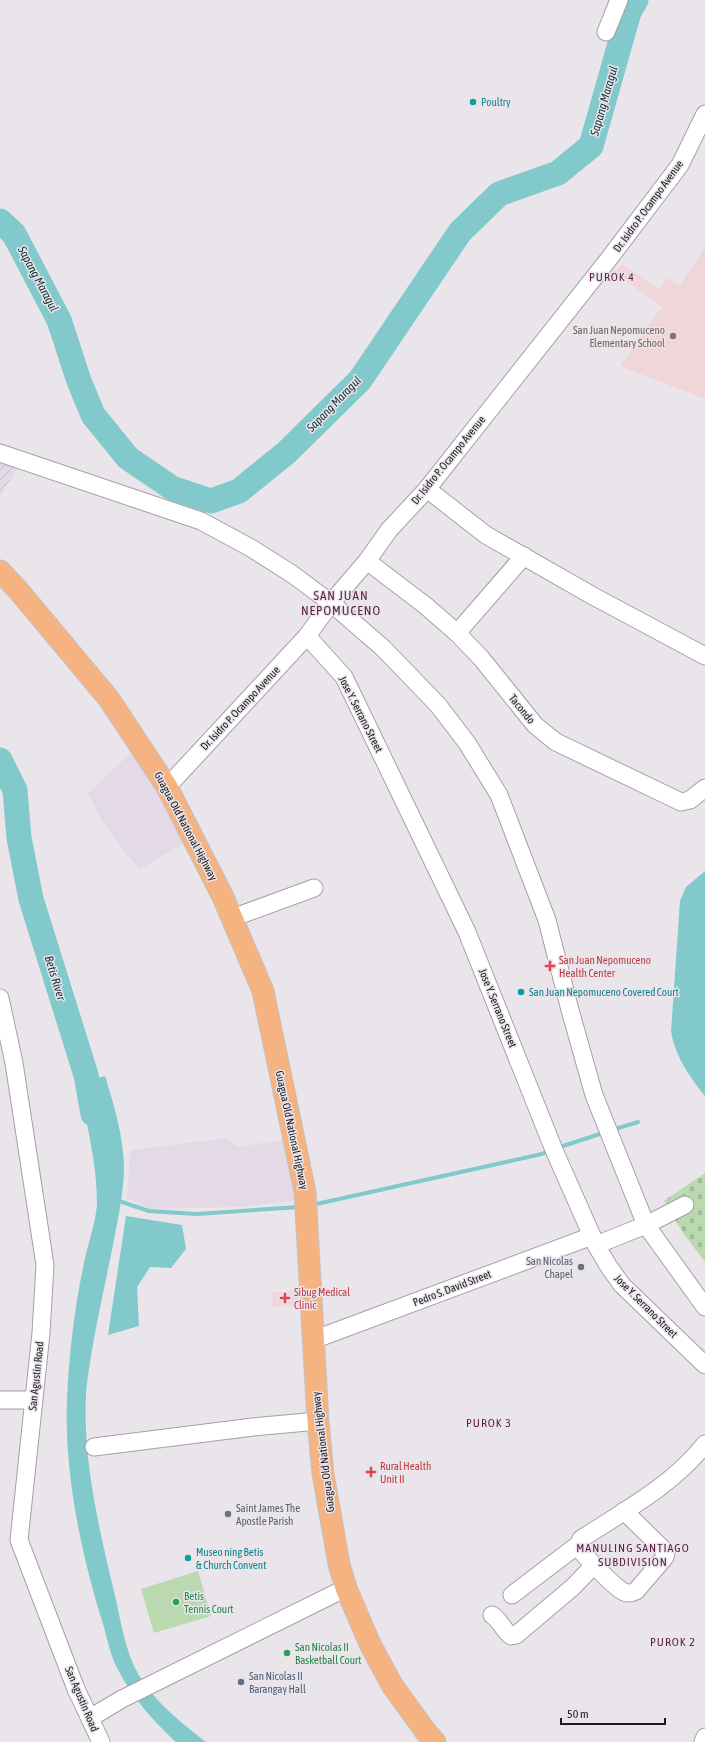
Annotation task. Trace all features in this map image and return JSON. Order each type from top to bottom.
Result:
[{"type":"main road","name":"Guagua Old National Highway","points":[[0,571],[18,590],[110,699],[167,787],[223,897],[263,991],[305,1192],[309,1233],[318,1421],[324,1474],[339,1564],[346,1588],[370,1644],[392,1685],[435,1742]]},
{"type":"street","points":[[606,32],[619,0]]},
{"type":"street","name":"Dr. Isidro P. Ocampo Avenue","points":[[167,787],[307,636],[331,603],[367,561],[389,530],[427,489],[608,260],[680,165],[705,114]]},
{"type":"street","points":[[0,452],[201,521],[269,560],[331,603],[383,648],[438,705],[467,743],[499,795],[547,920],[594,1095],[646,1225],[705,1307]]},
{"type":"street","points":[[427,489],[486,535],[600,600],[705,656]]},
{"type":"street","points":[[457,633],[524,556]]},
{"type":"street","name":"Tacondo","points":[[367,561],[426,606],[457,633],[481,658],[535,725],[556,742],[681,802],[690,800],[705,788]]},
{"type":"street","name":"Jose Y. Serrano Street","points":[[307,636],[344,677],[467,932],[554,1150],[594,1241],[609,1267],[622,1285],[705,1365]]},
{"type":"street","points":[[232,918],[314,888]]},
{"type":"street","name":"San Agustin Road","points":[[0,998],[14,1063],[44,1265],[41,1333],[19,1540],[76,1689],[101,1742]]},
{"type":"street","name":"Pedro S. David Street","points":[[313,1340],[594,1241],[646,1225],[685,1205]]},
{"type":"street","points":[[0,1400],[34,1400]]},
{"type":"street","points":[[94,1447],[253,1427],[318,1421]]},
{"type":"street","points":[[512,1595],[579,1544],[581,1539],[667,1482],[694,1459],[705,1444]]},
{"type":"street","points":[[579,1544],[579,1549],[623,1592],[630,1593],[636,1591],[665,1557],[666,1552],[663,1547],[624,1511]]},
{"type":"street","points":[[492,1615],[497,1618],[506,1633],[511,1636],[516,1635],[574,1587],[594,1565]]},
{"type":"street","points":[[90,1718],[148,1685],[346,1588]]},
{"type":"street","points":[[703,1742],[705,1738]]},
{"type":"shaded area","name":"San Juan Nepomuceno Elementary School","points":[[705,247],[705,399],[620,366],[662,307],[614,272],[622,264],[660,290],[667,278],[680,285]]},
{"type":"shaded area","points":[[0,457],[20,464],[0,497]]},
{"type":"shaded area","points":[[138,746],[189,840],[140,869],[123,851],[101,819],[88,793]]},
{"type":"shaded area","points":[[228,1138],[237,1147],[287,1139],[297,1201],[239,1207],[150,1209],[127,1198],[130,1150]]},
{"type":"shaded area","name":"Sibug Medical Clinic","points":[[298,1290],[299,1305],[273,1307],[272,1292]]},
{"type":"green space","points":[[705,1173],[705,1262],[683,1233],[664,1201]]},
{"type":"green space","name":"Betis Tennis Court","points":[[198,1571],[211,1616],[154,1633],[141,1589]]},
{"type":"water","points":[[705,871],[705,1096],[679,1057],[671,1031],[680,901],[686,887]]},
{"type":"water","points":[[105,1076],[120,1132],[124,1166],[120,1208],[95,1333],[87,1383],[86,1437],[93,1492],[124,1635],[135,1668],[157,1700],[176,1718],[206,1742],[176,1742],[135,1697],[116,1666],[88,1570],[81,1541],[71,1484],[68,1455],[67,1399],[72,1333],[84,1261],[95,1219],[97,1204],[97,1189],[93,1159],[78,1084]]},
{"type":"water","points":[[126,1216],[182,1225],[186,1249],[171,1268],[150,1267],[137,1287],[139,1326],[108,1335]]},
{"type":"waterway","name":"Sapang Maragul","points":[[0,221],[14,234],[59,320],[79,381],[93,415],[128,458],[172,488],[211,501],[239,491],[287,452],[360,380],[460,232],[499,194],[558,173],[591,146],[629,12],[636,0]]},
{"type":"waterway","name":"Betis River","points":[[0,760],[15,790],[19,838],[31,899],[86,1075],[93,1114]]},
{"type":"waterway","points":[[612,1130],[638,1122]]},
{"type":"waterway","points":[[557,1148],[606,1132]]},
{"type":"waterway","points":[[312,1205],[542,1154],[551,1150]]},
{"type":"waterway","points":[[116,1200],[149,1211],[197,1214],[299,1207]]},
{"type":"place","name":"Poultry","points":[[473,102]]},
{"type":"place","name":"San Juan Nepomuceno Elementary School","points":[[673,336]]},
{"type":"place","name":"San Juan Nepomuceno Health Center","points":[[550,966]]},
{"type":"place","name":"San Juan Nepomuceno Covered Court","points":[[521,992]]},
{"type":"place","name":"San Nicolas Chapel","points":[[581,1267]]},
{"type":"place","name":"Sibug Medical Clinic","points":[[285,1298]]},
{"type":"place","name":"Rural Health Unit II","points":[[371,1472]]},
{"type":"place","name":"Saint James The Apostle Parish","points":[[228,1514]]},
{"type":"place","name":"Museo ning Betis & Church Convent","points":[[188,1558]]},
{"type":"place","name":"Betis Tennis Court","points":[[176,1602]]},
{"type":"place","name":"San Nicolas II Basketball Court","points":[[287,1653]]},
{"type":"place","name":"San Nicolas II Barangay Hall","points":[[241,1682]]},
{"type":"district","name":"PUROK 4","points":[[612,277]]},
{"type":"district","name":"SAN JUAN NEPOMUCENO","points":[[341,602]]},
{"type":"district","name":"PUROK 3","points":[[489,1423]]},
{"type":"district","name":"MANULING SANTIAGO SUBDIVISION","points":[[633,1555]]},
{"type":"district","name":"PUROK 2","points":[[673,1642]]}]
